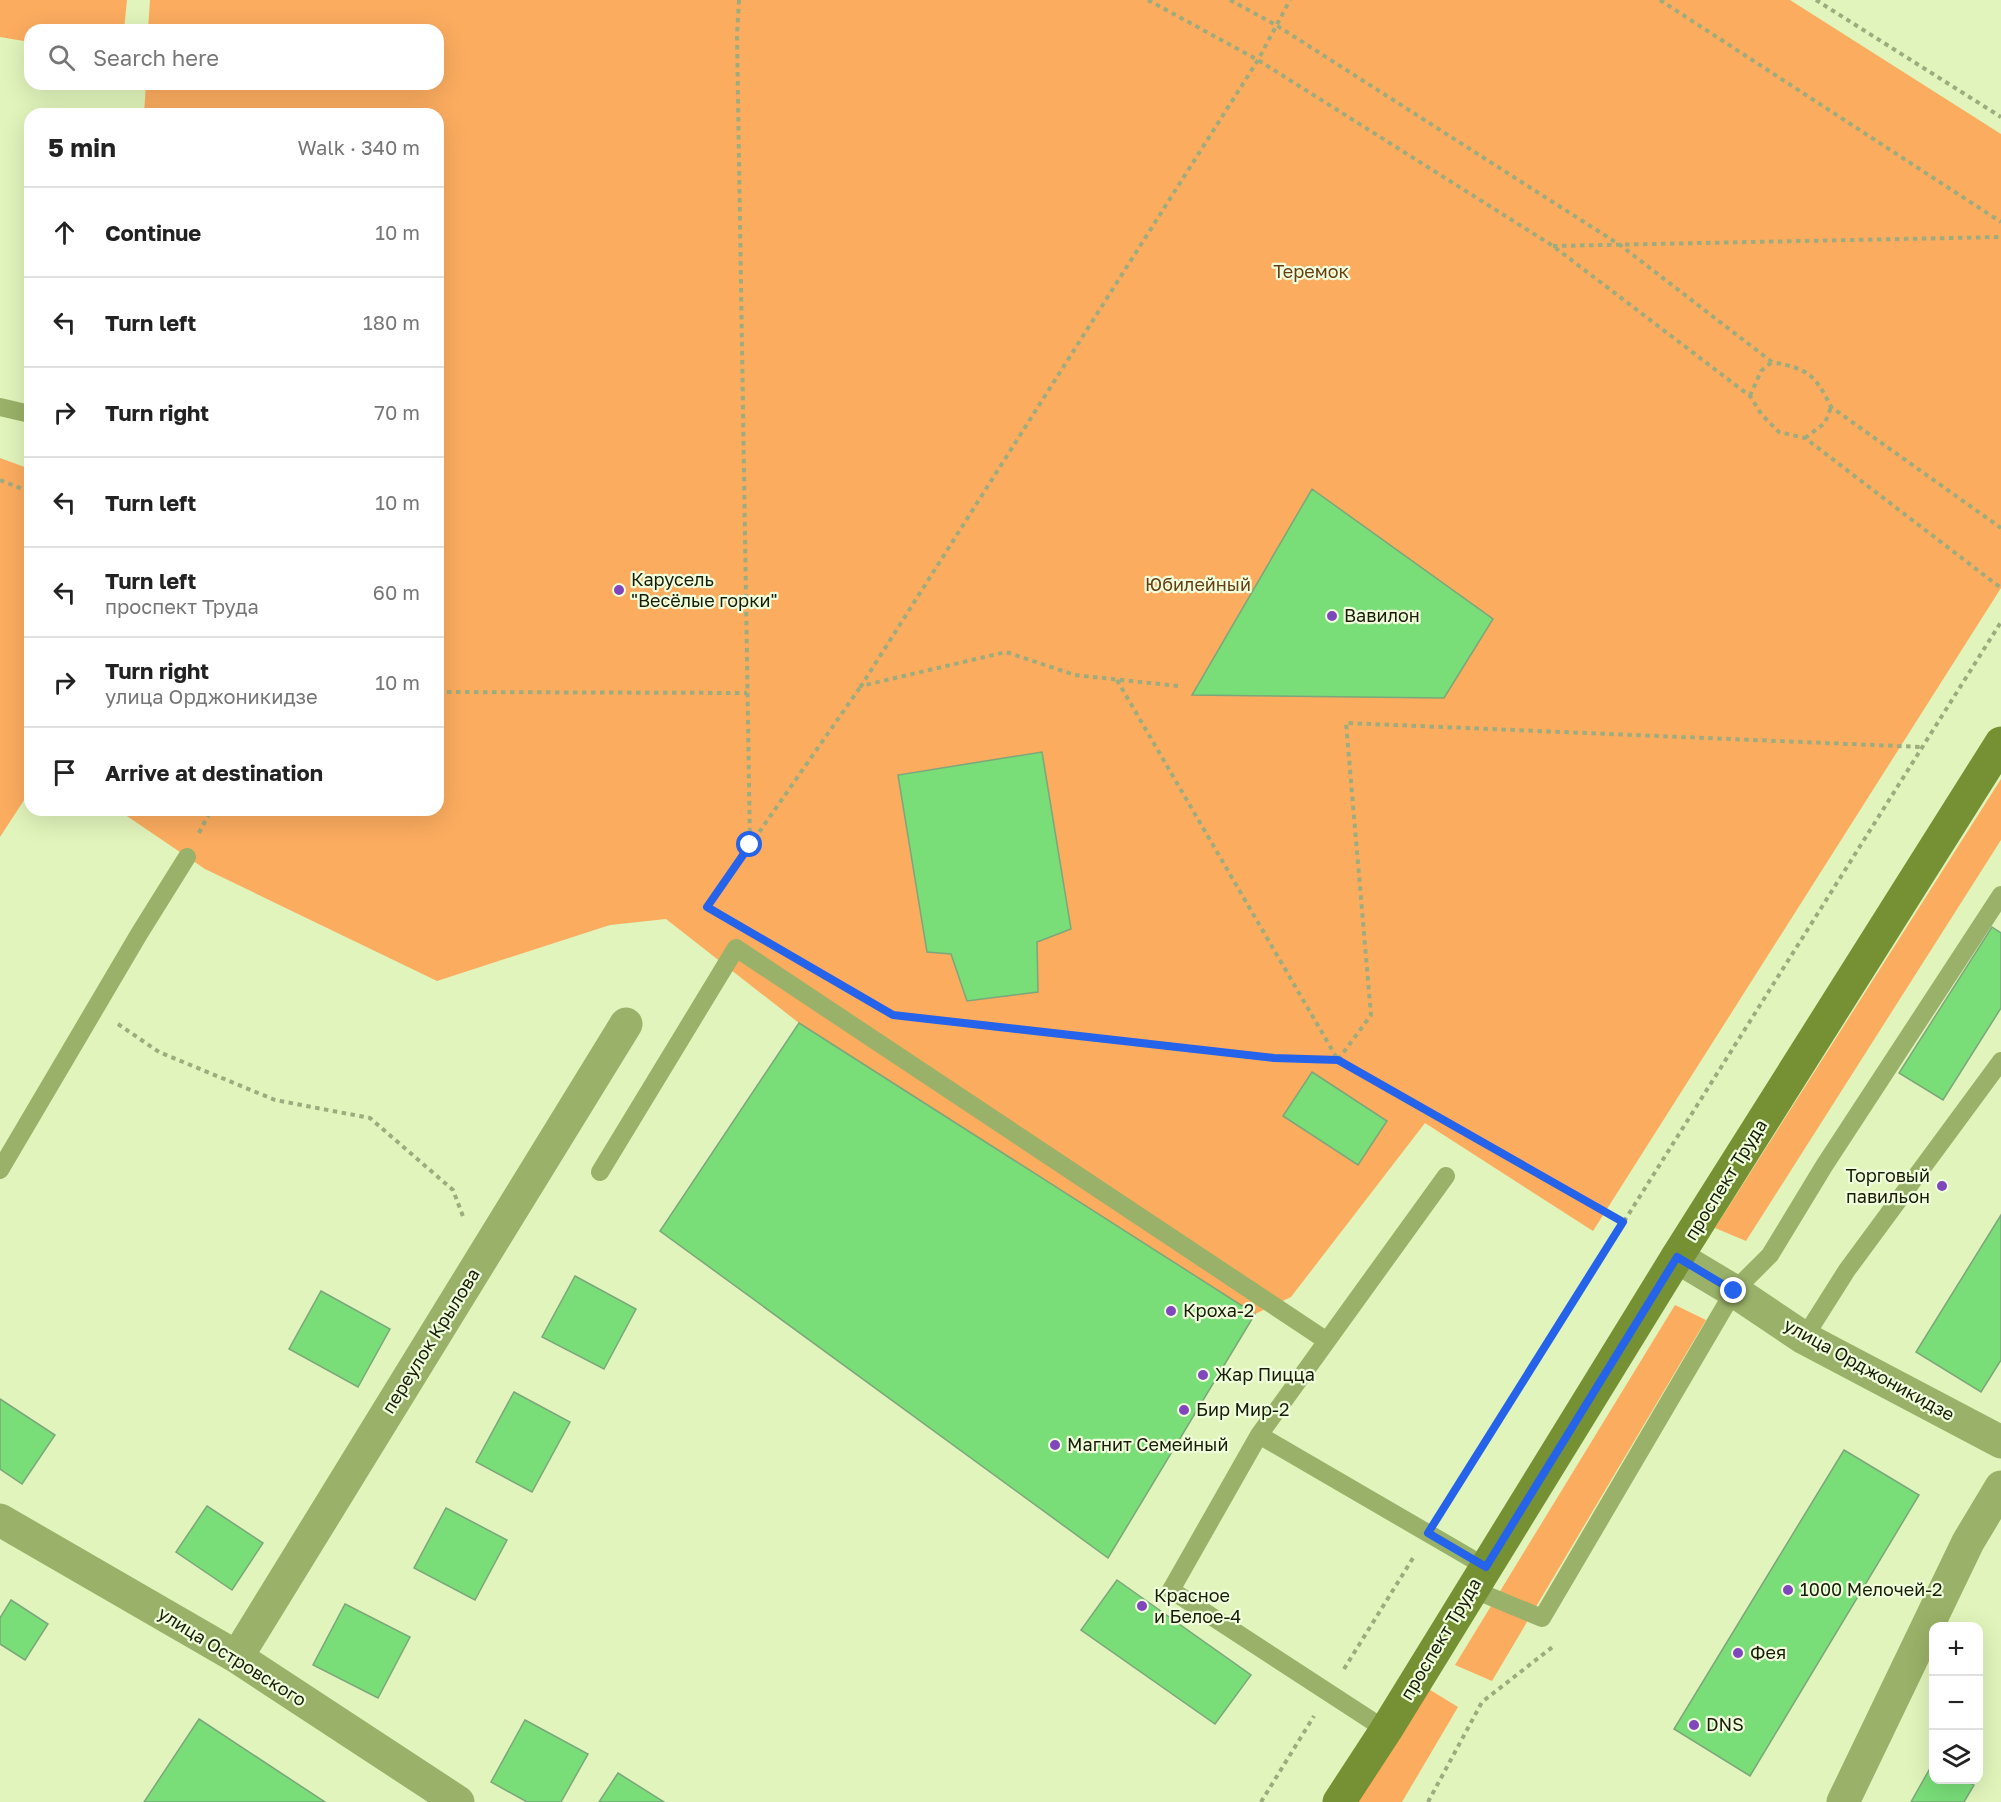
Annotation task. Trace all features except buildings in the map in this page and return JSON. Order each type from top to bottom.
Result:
[{"type":"street","name":"проспект Труда","points":[[1339,1802],[1386,1730],[1677,1257],[2001,744]]},
{"type":"street","name":"переулок Крылова","points":[[237,1657],[626,1024]]},
{"type":"street","name":"улица Орджоникидзе","points":[[1677,1257],[1734,1291],[1804,1338],[2001,1442]]},
{"type":"street","points":[[1843,1802],[1968,1542],[2001,1487]]},
{"type":"street","name":"улица Островского","points":[[0,1520],[237,1657],[458,1802]]},
{"type":"lane","points":[[0,407],[24,413]]},
{"type":"lane","points":[[0,1170],[187,857]]},
{"type":"lane","points":[[1259,1435],[1428,1533],[1479,1578],[1542,1618],[1734,1291],[1770,1255],[1824,1166],[2001,895]]},
{"type":"lane","points":[[600,1172],[736,948],[1327,1341]]},
{"type":"lane","points":[[1804,1338],[1847,1270],[2001,1061]]},
{"type":"lane","points":[[1386,1730],[1171,1590],[1259,1435],[1446,1176]]},
{"type":"path","points":[[739,0],[737,35],[750,845]]},
{"type":"path","points":[[1148,0],[1258,60],[1553,246],[1750,396],[1762,416],[1779,432],[1804,438],[2001,588]]},
{"type":"path","points":[[1230,0],[1276,25],[1620,245],[1772,362],[1796,367],[1819,382],[1831,407],[2001,528]]},
{"type":"path","points":[[736,924],[707,907],[861,686],[1258,60],[1290,0]]},
{"type":"path","points":[[1660,0],[2001,222]]},
{"type":"path","points":[[1816,0],[2001,117]]},
{"type":"path","points":[[1553,246],[2001,237]]},
{"type":"path","points":[[1750,396],[1761,371],[1772,362]]},
{"type":"path","points":[[1804,438],[1825,423],[1831,407]]},
{"type":"path","points":[[0,480],[24,490]]},
{"type":"path","points":[[1261,1802],[2001,622]]},
{"type":"path","points":[[861,686],[1006,652],[1075,675],[1178,686]]},
{"type":"path","points":[[1116,679],[1338,1060]]},
{"type":"path","points":[[444,692],[747,693]]},
{"type":"path","points":[[1338,1060],[1371,1015],[1346,723],[1922,747]]},
{"type":"path","points":[[95,1008],[159,1052],[275,1100],[370,1118],[453,1190],[480,1262]]},
{"type":"path","points":[[884,1010],[893,1015],[1274,1058],[1338,1060],[1623,1222]]},
{"type":"green space","points":[[0,0],[127,0],[125,24],[24,24],[24,41],[0,37]]},
{"type":"green space","name":"Юбилейный","points":[[150,0],[1790,0],[2001,134],[2001,588],[1593,1231],[1425,1123],[1291,1297],[1255,1314],[799,1023],[666,919],[610,925],[437,981],[205,869],[127,816],[444,816],[444,108],[144,108],[146,90],[444,90],[444,24],[148,24]]},
{"type":"green space","points":[[0,458],[24,467],[24,800],[0,837]]},
{"type":"green space","points":[[2001,779],[2001,840],[1746,1241],[1715,1228]]},
{"type":"green space","points":[[1675,1305],[1706,1320],[1492,1681],[1455,1665]]},
{"type":"green space","points":[[1422,1685],[1458,1707],[1402,1802],[1352,1802]]},
{"type":"place","name":"Карусель \"Весёлые горки\"","points":[[619,590]]},
{"type":"place","name":"Вавилон","points":[[1332,616]]},
{"type":"place","name":"Торговый павильон","points":[[1942,1186]]},
{"type":"place","name":"Кроха-2","points":[[1171,1311]]},
{"type":"place","name":"Жар Пицца","points":[[1203,1375]]},
{"type":"place","name":"Бир Мир-2","points":[[1184,1410]]},
{"type":"place","name":"Магнит Семейный","points":[[1055,1445]]},
{"type":"place","name":"1000 Мелочей-2","points":[[1788,1590]]},
{"type":"place","name":"Красное и Белое-4","points":[[1142,1606]]},
{"type":"place","name":"Фея","points":[[1738,1653]]},
{"type":"place","name":"DNS","points":[[1694,1725]]},
{"type":"route","points":[[750,845],[707,907],[893,1015],[1274,1058],[1338,1060],[1623,1222],[1428,1533],[1486,1567],[1677,1257],[1734,1291]]},
{"type":"park label","name":"Теремок","points":[[1311,272]]}]
